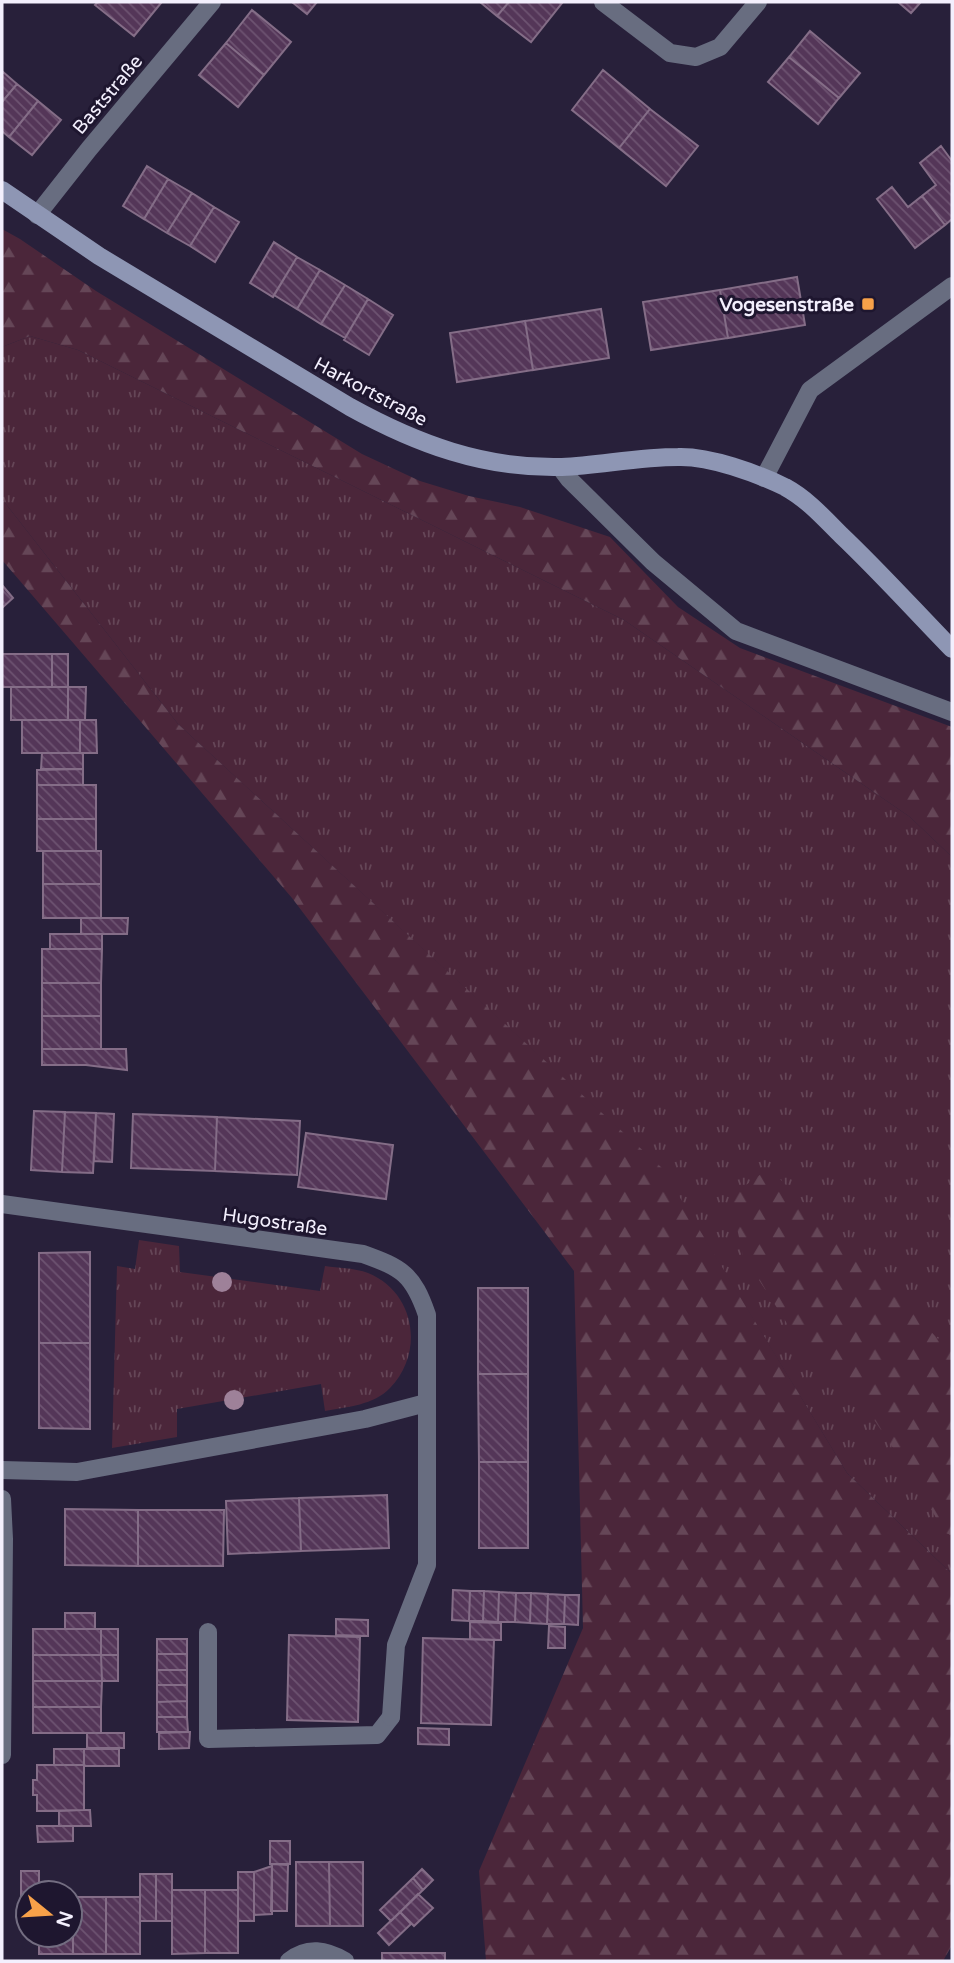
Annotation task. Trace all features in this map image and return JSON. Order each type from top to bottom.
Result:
[{"type":"street","name":"Baststraße","points":[[37,215],[212,2]]},
{"type":"street","points":[[603,2],[670,53],[696,57],[720,47],[758,2]]},
{"type":"street","name":"Harkortstraße","points":[[2,190],[99,256],[390,429],[444,451],[505,463],[561,467],[680,457],[706,460],[764,478],[805,500],[952,649]]},
{"type":"street","points":[[764,478],[810,390],[952,286]]},
{"type":"street","points":[[561,467],[569,479],[653,562],[736,631],[952,712]]},
{"type":"street","name":"Hugostraße","points":[[2,1204],[363,1254],[404,1272],[419,1292],[426,1315],[427,1565],[396,1645],[391,1717],[377,1735],[208,1739],[208,1632]]},
{"type":"street","points":[[2,1471],[77,1472],[365,1419],[426,1403]]},
{"type":"street","points":[[2,1499],[2,1755]]},
{"type":"street","points":[[289,1961],[313,1950],[324,1951],[345,1961]]},
{"type":"green space","points":[[2,229],[96,291],[362,454],[420,481],[469,496],[520,507],[610,537],[678,607],[740,648],[952,727],[952,857],[910,817],[624,620],[78,350],[30,336],[2,347]]},
{"type":"green space","points":[[30,336],[78,350],[624,620],[910,817],[952,857],[952,1574],[847,1473],[661,1168],[178,724],[2,499],[2,347]]},
{"type":"green space","points":[[2,499],[178,724],[662,1168],[847,1473],[952,1574],[952,1945],[943,1961],[486,1961],[479,1871],[583,1628],[574,1271],[292,898],[2,560]]},
{"type":"green space","points":[[769,1168],[952,1353],[952,1535],[945,1533],[911,1475],[859,1397],[797,1339],[743,1255],[730,1197]]},
{"type":"green space","points":[[139,1240],[179,1246],[180,1272],[320,1291],[325,1266],[368,1273],[384,1282],[405,1308],[411,1341],[401,1374],[384,1394],[376,1398],[325,1411],[321,1384],[177,1409],[177,1437],[112,1448],[117,1266],[135,1269]]},
{"type":"building","points":[[98,2],[161,3],[134,36],[95,5]]},
{"type":"building","points":[[292,2],[317,2],[307,14]]},
{"type":"building","points":[[480,2],[509,2],[497,16]]},
{"type":"building","points":[[509,2],[562,3],[531,42],[497,16]]},
{"type":"building","points":[[898,2],[921,2],[911,13]]},
{"type":"building","points":[[252,10],[291,42],[264,75],[226,43]]},
{"type":"building","points":[[810,31],[860,73],[839,98],[789,57]]},
{"type":"building","points":[[226,43],[264,75],[238,107],[199,75]]},
{"type":"building","points":[[789,57],[839,98],[818,124],[768,82]]},
{"type":"building","points":[[603,70],[650,109],[619,148],[572,110]]},
{"type":"building","points":[[2,71],[17,84],[2,102]]},
{"type":"building","points":[[17,84],[38,101],[9,137],[2,131],[2,102]]},
{"type":"building","points":[[38,101],[61,120],[32,155],[9,137]]},
{"type":"building","points":[[650,109],[698,146],[666,186],[619,148]]},
{"type":"building","points":[[941,146],[952,161],[952,219],[945,225],[922,196],[936,185],[920,163]]},
{"type":"building","points":[[147,166],[168,179],[144,219],[123,206]]},
{"type":"building","points":[[168,179],[192,193],[167,233],[144,219]]},
{"type":"building","points":[[892,187],[908,207],[922,196],[945,225],[915,248],[877,199]]},
{"type":"building","points":[[192,193],[214,207],[190,246],[167,233]]},
{"type":"building","points":[[214,207],[239,222],[215,262],[190,246]]},
{"type":"building","points":[[274,242],[297,257],[273,297],[250,283]]},
{"type":"building","points":[[297,257],[320,270],[297,309],[274,295]]},
{"type":"building","points":[[320,270],[345,285],[321,324],[297,309]]},
{"type":"building","points":[[797,277],[805,325],[728,338],[720,290]]},
{"type":"building","points":[[345,285],[368,299],[345,338],[321,324]]},
{"type":"building","points":[[720,290],[728,338],[651,350],[643,302]]},
{"type":"building","points":[[368,299],[393,315],[369,355],[344,340]]},
{"type":"building","points":[[601,309],[609,358],[533,370],[525,321]]},
{"type":"building","points":[[525,321],[533,370],[457,382],[450,333]]},
{"type":"building","points":[[2,585],[13,598],[2,608]]},
{"type":"building","points":[[2,654],[52,654],[52,687],[2,687]]},
{"type":"building","points":[[52,654],[68,654],[68,687],[52,687]]},
{"type":"building","points":[[11,687],[68,687],[68,720],[11,720]]},
{"type":"building","points":[[68,687],[86,687],[85,720],[68,720]]},
{"type":"building","points":[[22,720],[80,720],[80,753],[22,753]]},
{"type":"building","points":[[80,720],[96,720],[97,753],[80,753]]},
{"type":"building","points":[[42,753],[83,753],[83,769],[41,769]]},
{"type":"building","points":[[83,769],[83,785],[37,785],[37,770]]},
{"type":"building","points":[[37,785],[96,785],[96,819],[37,819]]},
{"type":"building","points":[[37,819],[96,819],[96,851],[37,851]]},
{"type":"building","points":[[43,851],[101,851],[101,884],[43,884]]},
{"type":"building","points":[[43,884],[101,884],[101,918],[43,918]]},
{"type":"building","points":[[81,918],[128,918],[127,934],[81,934]]},
{"type":"building","points":[[50,934],[102,934],[102,949],[50,949]]},
{"type":"building","points":[[42,949],[102,949],[101,983],[42,983]]},
{"type":"building","points":[[42,983],[101,983],[101,1016],[42,1016]]},
{"type":"building","points":[[42,1016],[101,1016],[101,1049],[42,1049]]},
{"type":"building","points":[[42,1049],[126,1049],[127,1070],[86,1065],[42,1065]]},
{"type":"building","points":[[34,1111],[65,1112],[62,1172],[31,1170]]},
{"type":"building","points":[[65,1112],[96,1113],[93,1173],[62,1172]]},
{"type":"building","points":[[96,1113],[114,1114],[112,1162],[94,1161]]},
{"type":"building","points":[[133,1114],[217,1117],[215,1171],[131,1168]]},
{"type":"building","points":[[217,1117],[300,1121],[297,1175],[215,1171]]},
{"type":"building","points":[[306,1133],[393,1145],[386,1199],[298,1187]]},
{"type":"building","points":[[90,1252],[90,1343],[39,1343],[39,1253]]},
{"type":"building","points":[[478,1288],[528,1288],[528,1374],[478,1374]]},
{"type":"building","points":[[39,1343],[90,1343],[90,1429],[39,1428]]},
{"type":"building","points":[[478,1374],[528,1374],[528,1462],[479,1462]]},
{"type":"building","points":[[479,1462],[528,1462],[528,1548],[479,1548]]},
{"type":"building","points":[[387,1495],[389,1548],[301,1551],[299,1498]]},
{"type":"building","points":[[299,1498],[301,1551],[228,1554],[226,1501]]},
{"type":"building","points":[[65,1509],[138,1510],[138,1566],[65,1565]]},
{"type":"building","points":[[138,1510],[224,1510],[223,1566],[138,1566]]},
{"type":"building","points":[[453,1590],[470,1591],[469,1621],[452,1620]]},
{"type":"building","points":[[470,1591],[484,1591],[483,1621],[469,1621]]},
{"type":"building","points":[[484,1591],[499,1592],[498,1622],[483,1621]]},
{"type":"building","points":[[499,1592],[516,1593],[515,1622],[498,1622]]},
{"type":"building","points":[[516,1593],[531,1593],[530,1623],[515,1622]]},
{"type":"building","points":[[531,1593],[548,1594],[547,1624],[530,1623]]},
{"type":"building","points":[[548,1594],[565,1595],[564,1624],[547,1624]]},
{"type":"building","points":[[565,1595],[579,1595],[578,1625],[564,1624]]},
{"type":"building","points":[[65,1613],[95,1613],[95,1629],[65,1629]]},
{"type":"building","points":[[336,1619],[368,1620],[368,1636],[336,1635]]},
{"type":"building","points":[[470,1622],[501,1623],[501,1640],[470,1639]]},
{"type":"building","points":[[549,1626],[565,1627],[565,1648],[548,1648]]},
{"type":"building","points":[[33,1629],[101,1629],[101,1655],[33,1655]]},
{"type":"building","points":[[101,1629],[118,1629],[118,1655],[101,1655]]},
{"type":"building","points":[[289,1635],[360,1637],[358,1722],[287,1720]]},
{"type":"building","points":[[423,1638],[494,1640],[491,1725],[421,1723]]},
{"type":"building","points":[[157,1639],[187,1639],[187,1654],[157,1654]]},
{"type":"building","points":[[157,1654],[187,1654],[187,1670],[157,1670]]},
{"type":"building","points":[[33,1655],[101,1655],[102,1681],[33,1681]]},
{"type":"building","points":[[101,1655],[118,1655],[118,1681],[102,1681]]},
{"type":"building","points":[[157,1670],[187,1670],[187,1685],[157,1685]]},
{"type":"building","points":[[33,1681],[102,1681],[101,1707],[33,1707]]},
{"type":"building","points":[[157,1685],[187,1685],[187,1701],[157,1702]]},
{"type":"building","points":[[187,1701],[187,1717],[157,1717],[157,1702]]},
{"type":"building","points":[[33,1707],[101,1707],[101,1733],[33,1733]]},
{"type":"building","points":[[157,1717],[187,1717],[188,1732],[157,1732]]},
{"type":"building","points":[[418,1728],[449,1729],[449,1745],[418,1744]]},
{"type":"building","points":[[190,1732],[189,1748],[159,1749],[159,1733]]},
{"type":"building","points":[[87,1733],[124,1733],[124,1748],[87,1748]]},
{"type":"building","points":[[54,1749],[84,1749],[84,1765],[54,1765]]},
{"type":"building","points":[[84,1749],[119,1749],[119,1766],[84,1766]]},
{"type":"building","points":[[37,1765],[84,1765],[84,1810],[37,1811],[33,1780],[37,1780]]},
{"type":"building","points":[[90,1810],[91,1826],[59,1826],[59,1811]]},
{"type":"building","points":[[37,1826],[73,1826],[73,1841],[38,1842]]},
{"type":"building","points":[[270,1841],[290,1841],[290,1864],[270,1864]]},
{"type":"building","points":[[296,1862],[329,1862],[330,1926],[296,1926]]},
{"type":"building","points":[[329,1862],[363,1862],[363,1926],[330,1926]]},
{"type":"building","points":[[272,1864],[288,1865],[287,1911],[271,1911]]},
{"type":"building","points":[[272,1866],[272,1914],[254,1915],[254,1872]]},
{"type":"building","points":[[422,1869],[433,1880],[423,1890],[413,1878]]},
{"type":"building","points":[[21,1871],[39,1871],[39,1879],[21,1879]]},
{"type":"building","points":[[238,1872],[254,1872],[254,1921],[238,1921]]},
{"type":"building","points":[[140,1874],[156,1874],[156,1921],[140,1921]]},
{"type":"building","points":[[156,1874],[172,1874],[172,1921],[156,1921]]},
{"type":"building","points":[[413,1878],[423,1890],[391,1921],[380,1910]]},
{"type":"building","points":[[172,1890],[205,1890],[205,1953],[172,1954]]},
{"type":"building","points":[[205,1890],[238,1890],[238,1953],[205,1953]]},
{"type":"building","points":[[418,1894],[433,1908],[414,1926],[400,1912]]},
{"type":"building","points":[[84,1897],[106,1897],[106,1954],[73,1954],[73,1949],[84,1949]]},
{"type":"building","points":[[106,1897],[140,1897],[140,1954],[106,1954]]},
{"type":"building","points":[[400,1912],[411,1924],[389,1945],[378,1933]]},
{"type":"building","points":[[39,1949],[73,1949],[73,1954],[39,1954]]},
{"type":"building","points":[[382,1953],[445,1953],[445,1961],[382,1961]]},
{"type":"place","name":"Vogesenstraße","points":[[868,304]]}]
